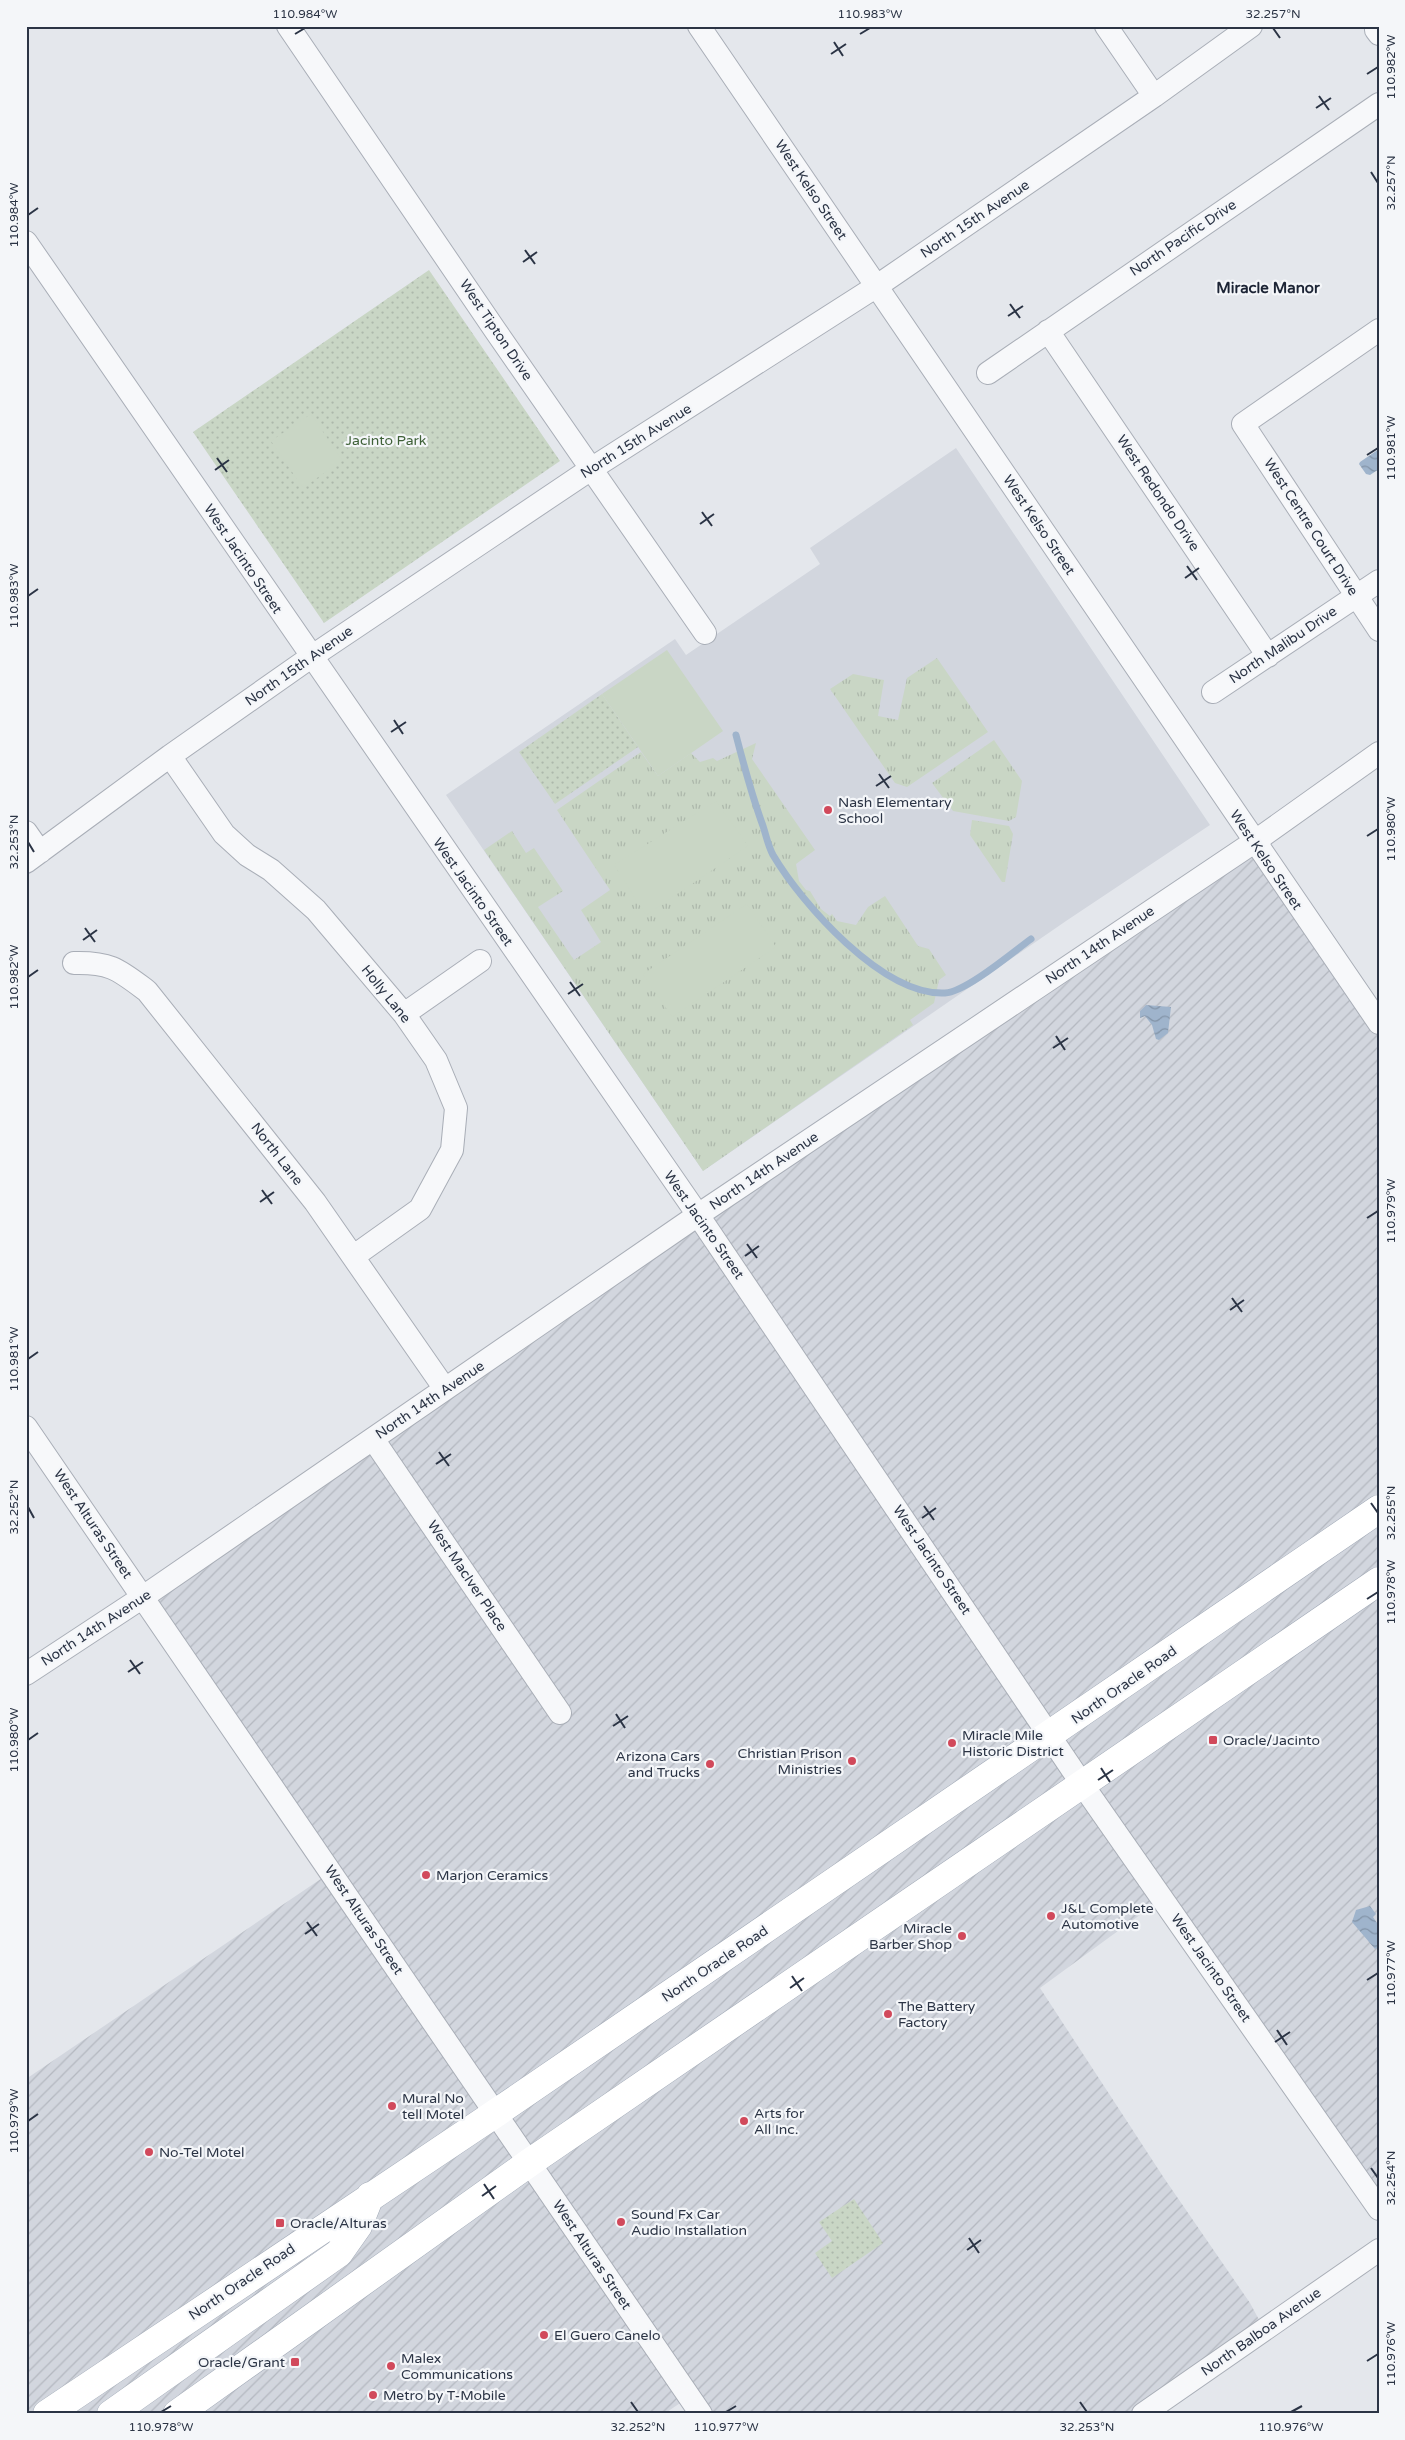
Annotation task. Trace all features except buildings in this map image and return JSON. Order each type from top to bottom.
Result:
[{"type":"main road","name":"North Oracle Road","points":[[47,2414],[496,2113],[1050,1736],[1379,1509]]},
{"type":"main road","points":[[177,2414],[529,2162],[1379,1581]]},
{"type":"main road","points":[[111,2414],[339,2253],[358,2226],[370,2196]]},
{"type":"street","name":"West Tipton Drive","points":[[288,26],[705,633]]},
{"type":"street","name":"West Kelso Street","points":[[699,26],[1379,1023]]},
{"type":"street","points":[[1106,26],[1154,96]]},
{"type":"street","name":"North 15th Avenue","points":[[33,857],[170,756],[311,657],[591,469],[877,286],[1154,96],[1251,26]]},
{"type":"street","name":"North Pacific Drive","points":[[988,373],[1379,104]]},
{"type":"street","name":"West Jacinto Street","points":[[26,242],[698,1215],[1082,1784],[1379,2209]]},
{"type":"street","name":"West Centre Court Drive","points":[[1379,330],[1243,424],[1379,630]]},
{"type":"street","name":"West Redondo Drive","points":[[1048,331],[1268,656]]},
{"type":"street","name":"North Malibu Drive","points":[[1213,692],[1379,582]]},
{"type":"street","name":"North 14th Avenue","points":[[26,1674],[143,1597],[698,1215],[1254,842],[1379,753]]},
{"type":"street","name":"Holly Lane","points":[[170,756],[224,834],[247,854],[271,870],[316,910],[404,1014],[436,1060],[456,1108],[452,1150],[420,1208],[354,1256]]},
{"type":"street","points":[[26,832],[33,857]]},
{"type":"street","points":[[404,1014],[480,961]]},
{"type":"street","name":"North Lane","points":[[74,964],[96,962],[117,969],[147,991],[315,1202],[445,1390]]},
{"type":"street","name":"West Alturas Street","points":[[26,1427],[701,2414]]},
{"type":"street","name":"West MacIver Place","points":[[373,1439],[560,1713]]},
{"type":"street","name":"North Balboa Avenue","points":[[1142,2414],[1379,2250]]},
{"type":"shaded area","name":"Nash Elementary School","points":[[956,448],[1210,825],[1066,921],[703,1171],[446,795],[675,639],[686,655],[820,564],[810,548]]},
{"type":"shaded area","points":[[1254,842],[1379,1023],[1379,2209],[1163,1898],[1040,1988],[1164,2178],[1250,2303],[1264,2329],[1143,2414],[701,2414],[689,2397],[664,2414],[26,2414],[26,2079],[331,1872],[143,1597]]},
{"type":"green space","name":"Jacinto Park","points":[[429,270],[560,461],[324,623],[193,432]]},
{"type":"green space","points":[[311,414],[342,460],[303,488],[271,441]]},
{"type":"green space","points":[[667,650],[723,731],[658,776],[602,694]]},
{"type":"green space","points":[[937,658],[988,732],[907,787],[895,783],[830,689],[853,674],[884,680],[878,716],[898,720],[907,678]]},
{"type":"green space","points":[[602,694],[638,747],[555,804],[519,752]]},
{"type":"green space","points":[[994,740],[1022,781],[1016,817],[1009,821],[953,811],[932,783]]},
{"type":"green space","points":[[756,743],[752,759],[815,850],[796,864],[799,881],[806,890],[810,891],[821,909],[830,916],[832,914],[837,921],[856,925],[868,907],[885,896],[918,946],[929,949],[946,975],[939,980],[934,1003],[910,1020],[913,1025],[703,1171],[484,850],[512,831],[526,853],[534,848],[563,891],[538,907],[574,960],[601,942],[581,910],[610,890],[557,810],[641,752],[658,776],[691,753],[700,762],[713,758],[717,761]]},
{"type":"green space","points":[[716,801],[748,846],[646,915],[614,865]]},
{"type":"green space","points":[[972,820],[1009,826],[1013,834],[1005,882],[1002,882],[970,835]]},
{"type":"green space","points":[[747,904],[776,947],[672,1017],[643,974]]},
{"type":"green space","points":[[854,2199],[883,2243],[832,2278],[815,2253],[832,2241],[819,2222]]},
{"type":"water","points":[[1379,449],[1379,469],[1370,475],[1366,474],[1359,464],[1360,462]]},
{"type":"water","points":[[1146,1005],[1171,1007],[1168,1033],[1159,1040],[1156,1039],[1152,1025],[1145,1016],[1140,1018],[1140,1011]]},
{"type":"water","points":[[1370,1906],[1376,1914],[1373,1917],[1379,1926],[1379,1947],[1375,1949],[1352,1922],[1356,1910]]},
{"type":"waterway","points":[[736,735],[768,844],[773,855],[803,898],[847,944],[871,964],[896,980],[921,990],[945,993],[954,991],[977,979],[1031,939]]},
{"type":"place","name":"Nash Elementary School","points":[[828,810]]},
{"type":"place","name":"Oracle/Jacinto","points":[[1213,1740]]},
{"type":"place","name":"Miracle Mile Historic District","points":[[952,1743]]},
{"type":"place","name":"Christian Prison Ministries","points":[[852,1761]]},
{"type":"place","name":"Arizona Cars and Trucks","points":[[710,1764]]},
{"type":"place","name":"Marjon Ceramics","points":[[426,1875]]},
{"type":"place","name":"J&L Complete Automotive","points":[[1051,1916]]},
{"type":"place","name":"Miracle Barber Shop","points":[[962,1936]]},
{"type":"place","name":"The Battery Factory","points":[[888,2014]]},
{"type":"place","name":"Mural No tell Motel","points":[[392,2106]]},
{"type":"place","name":"Arts for All Inc.","points":[[744,2121]]},
{"type":"place","name":"No-Tel Motel","points":[[149,2152]]},
{"type":"place","name":"Sound Fx Car Audio Installation","points":[[621,2222]]},
{"type":"place","name":"Oracle/Alturas","points":[[280,2223]]},
{"type":"place","name":"El Guero Canelo","points":[[544,2335]]},
{"type":"place","name":"Oracle/Grant","points":[[295,2362]]},
{"type":"place","name":"Malex Communications","points":[[391,2366]]},
{"type":"place","name":"Metro by T-Mobile","points":[[373,2395]]},
{"type":"district","name":"Miracle Manor","points":[[1268,288]]}]
